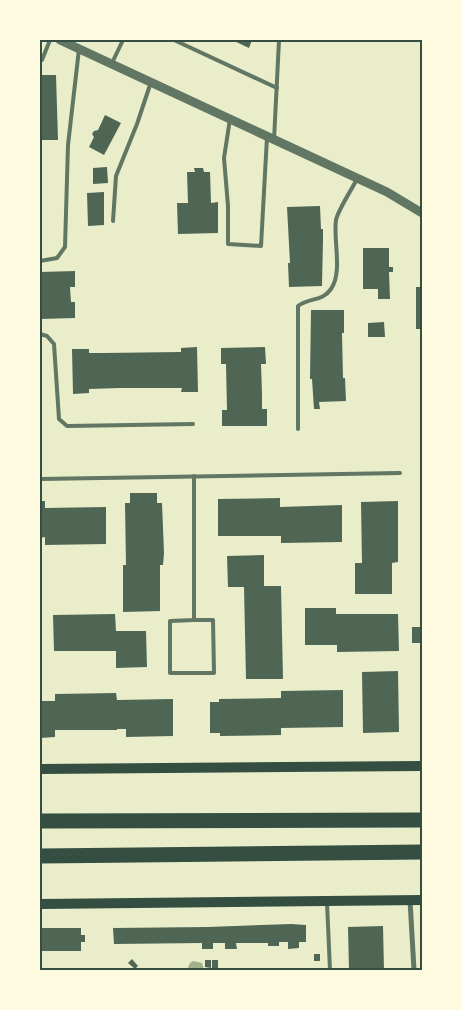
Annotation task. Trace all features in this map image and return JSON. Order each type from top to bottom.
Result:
[{"type":"highway","points":[[343,820],[422,815]]},
{"type":"highway","points":[[40,821],[422,820]]},
{"type":"highway","points":[[40,856],[422,852]]},
{"type":"main road","points":[[40,768],[422,766]]},
{"type":"main road","points":[[40,904],[422,900]]},
{"type":"street","points":[[60,40],[387,192],[422,213]]},
{"type":"street","points":[[410,900],[414,970]]},
{"type":"lane","points":[[40,60],[42,60],[50,40]]},
{"type":"lane","points":[[112,64],[123,40]]},
{"type":"lane","points":[[174,40],[277,88]]},
{"type":"lane","points":[[230,119],[224,158],[228,206],[228,244],[261,246],[277,88],[279,40]]},
{"type":"lane","points":[[40,262],[57,258],[65,247],[68,145],[79,49]]},
{"type":"lane","points":[[113,221],[116,176],[138,124],[151,82]]},
{"type":"lane","points":[[298,429],[298,306],[306,300],[321,299],[331,290],[336,279],[336,219],[357,179]]},
{"type":"lane","points":[[40,334],[47,336],[54,344],[59,419],[67,426],[193,424]]},
{"type":"lane","points":[[40,479],[400,473]]},
{"type":"lane","points":[[194,476],[194,620]]},
{"type":"lane","points":[[194,620],[213,620],[214,673],[170,673],[170,621],[194,620]]},
{"type":"lane","points":[[326,900],[330,970]]},
{"type":"shaded area","points":[[193,961],[202,963],[204,970],[187,970]]},
{"type":"building","points":[[232,40],[252,40],[249,48]]},
{"type":"building","points":[[40,75],[56,75],[58,140],[40,140]]},
{"type":"building","points":[[105,115],[121,123],[104,155],[89,147],[94,137],[92,134],[98,130]]},
{"type":"building","points":[[107,167],[108,183],[93,184],[93,168]]},
{"type":"building","points":[[194,168],[203,168],[204,172],[210,172],[211,203],[218,202],[218,233],[178,234],[177,203],[188,203],[187,172],[195,172]]},
{"type":"building","points":[[104,192],[104,225],[88,226],[87,193]]},
{"type":"building","points":[[320,206],[321,229],[323,229],[322,286],[289,287],[288,263],[290,263],[287,207]]},
{"type":"building","points":[[363,248],[389,248],[389,267],[393,267],[393,272],[389,272],[390,299],[378,299],[378,289],[363,289]]},
{"type":"building","points":[[75,271],[75,287],[70,287],[71,302],[75,302],[75,318],[40,319],[40,272]]},
{"type":"building","points":[[416,287],[422,287],[422,329],[416,329]]},
{"type":"building","points":[[311,310],[344,310],[344,333],[342,333],[343,378],[345,378],[346,401],[319,402],[320,409],[314,409],[312,379],[310,379]]},
{"type":"building","points":[[384,322],[385,337],[368,337],[368,323]]},
{"type":"building","points":[[197,347],[198,392],[181,392],[182,388],[120,388],[89,389],[89,393],[73,394],[72,349],[89,349],[89,353],[181,352],[181,348]]},
{"type":"building","points":[[265,347],[266,364],[261,364],[262,409],[267,409],[267,426],[222,426],[222,410],[227,410],[226,364],[221,364],[221,348]]},
{"type":"building","points":[[40,420],[42,420],[42,436],[40,436]]},
{"type":"building","points":[[130,493],[157,493],[157,503],[162,503],[164,553],[163,565],[160,565],[160,611],[123,612],[123,565],[126,565],[125,503],[130,503]]},
{"type":"building","points":[[280,498],[280,507],[342,505],[342,542],[281,543],[281,536],[218,536],[218,499]]},
{"type":"building","points":[[40,501],[45,501],[45,508],[106,507],[106,544],[45,545],[45,537],[40,538]]},
{"type":"building","points":[[398,501],[398,562],[392,563],[392,594],[355,594],[355,563],[362,563],[361,502]]},
{"type":"building","points":[[264,555],[264,586],[281,586],[283,679],[246,679],[244,587],[228,587],[227,556]]},
{"type":"building","points":[[305,608],[336,608],[336,614],[398,614],[399,651],[337,652],[337,645],[305,645]]},
{"type":"building","points":[[115,614],[116,631],[146,631],[147,667],[116,668],[116,651],[54,651],[53,615]]},
{"type":"building","points":[[412,627],[422,627],[422,643],[412,643]]},
{"type":"building","points":[[398,671],[399,732],[363,733],[362,672]]},
{"type":"building","points":[[343,690],[343,727],[281,728],[281,735],[220,736],[220,733],[210,733],[210,702],[219,702],[219,699],[281,698],[281,691]]},
{"type":"building","points":[[116,693],[117,700],[173,699],[173,736],[126,737],[126,729],[117,729],[55,730],[55,737],[40,738],[40,701],[55,701],[55,694]]},
{"type":"building","points":[[306,925],[306,942],[299,942],[299,948],[288,949],[288,942],[279,942],[279,946],[268,946],[268,943],[236,943],[237,949],[225,949],[225,943],[213,943],[213,949],[202,949],[202,943],[114,944],[113,928]]},
{"type":"building","points":[[383,926],[384,970],[349,970],[348,927]]},
{"type":"building","points":[[40,928],[81,928],[81,935],[85,935],[85,942],[81,942],[81,951],[40,951]]},
{"type":"building","points":[[314,954],[320,954],[320,961],[314,961]]},
{"type":"building","points":[[132,959],[138,966],[135,969],[128,963]]},
{"type":"building","points":[[205,960],[211,960],[211,968],[205,967]]},
{"type":"building","points":[[212,960],[218,960],[218,970],[212,970]]}]
